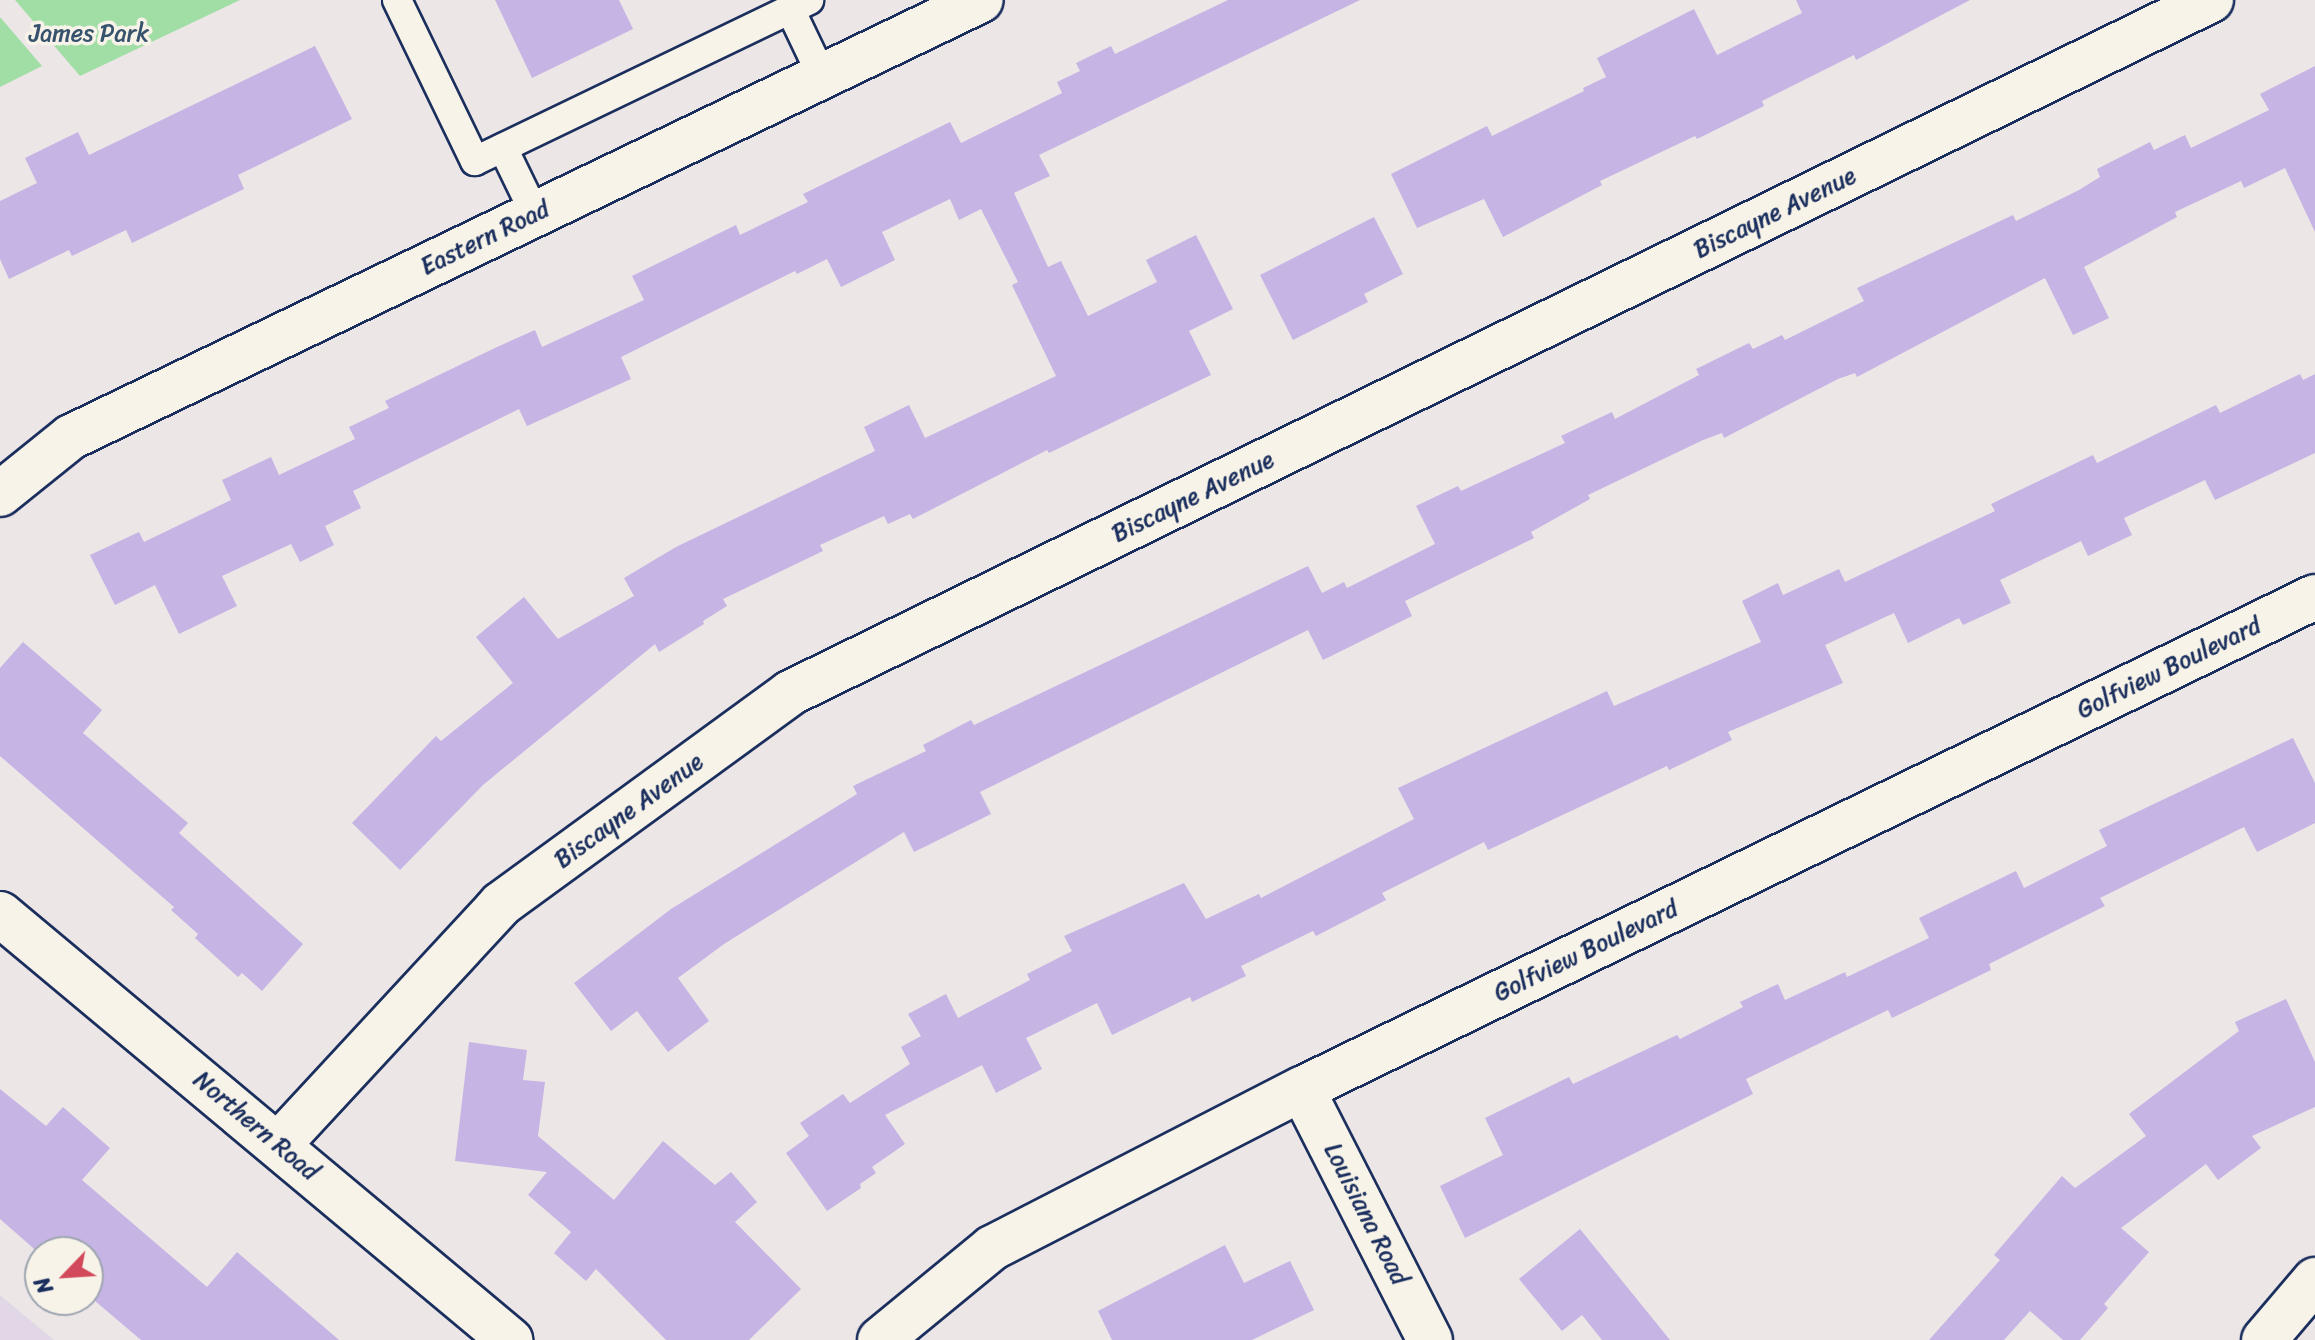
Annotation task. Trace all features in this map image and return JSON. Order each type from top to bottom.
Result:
[{"type":"street","name":"Eastern Road","points":[[0,494],[71,437],[981,0]]},
{"type":"street","name":"Biscayne Avenue","points":[[279,1144],[501,904],[790,693],[2211,0]]},
{"type":"street","name":"Golfview Boulevard","points":[[880,1340],[992,1248],[1302,1089],[2315,597]]},
{"type":"street","name":"Northern Road","points":[[0,914],[510,1340]]},
{"type":"street","name":"Louisiana Road","points":[[1302,1089],[1430,1340]]},
{"type":"street","points":[[2264,1340],[2315,1280]]},
{"type":"lane","points":[[397,0],[475,161],[800,4],[822,76]]},
{"type":"lane","points":[[503,148],[535,214]]},
{"type":"shaded area","points":[[0,1295],[54,1340],[0,1340]]},
{"type":"green space","name":"James Park","points":[[15,0],[240,0],[80,76]]},
{"type":"green space","points":[[0,17],[42,66],[0,87]]},
{"type":"building","points":[[495,0],[619,0],[633,29],[532,78]]},
{"type":"building","points":[[1228,0],[1360,0],[1039,155],[1050,176],[1014,193],[1048,267],[1061,261],[1088,316],[1157,282],[1146,260],[1196,235],[1233,309],[1189,331],[1211,375],[1049,453],[1047,450],[913,519],[910,514],[888,524],[884,516],[820,545],[823,551],[723,599],[727,606],[703,621],[704,624],[659,652],[655,644],[483,785],[400,870],[352,823],[436,736],[441,741],[513,683],[476,637],[524,597],[558,639],[634,596],[624,578],[676,547],[875,451],[864,427],[909,405],[925,438],[1056,376],[1012,285],[1018,282],[981,209],[959,220],[950,199],[882,232],[895,260],[841,287],[827,259],[797,274],[795,271],[621,357],[631,379],[527,426],[519,409],[353,491],[361,508],[325,526],[334,545],[300,562],[291,544],[222,576],[237,606],[179,634],[155,585],[115,605],[90,555],[139,532],[144,542],[231,500],[222,480],[271,457],[279,475],[355,439],[349,427],[389,408],[385,401],[497,347],[535,330],[542,347],[644,300],[632,276],[736,225],[740,235],[808,202],[803,194],[950,122],[961,143],[1062,93],[1057,82],[1080,71],[1076,63],[1111,46],[1115,54]]},
{"type":"building","points":[[1796,0],[1970,0],[1856,60],[1854,55],[1762,101],[1764,106],[1697,139],[1695,136],[1600,181],[1602,185],[1503,237],[1484,199],[1417,228],[1391,174],[1487,126],[1492,136],[1584,91],[1583,88],[1606,77],[1597,58],[1694,9],[1717,55],[1802,13]]},
{"type":"building","points":[[315,46],[352,119],[238,175],[244,189],[132,243],[126,230],[72,256],[69,250],[9,279],[0,259],[0,201],[37,183],[25,158],[78,132],[89,155]]},
{"type":"building","points":[[2315,66],[2315,232],[2285,168],[2244,188],[2241,181],[2175,212],[2177,217],[2084,267],[2109,318],[2073,335],[2045,278],[1857,377],[1855,373],[1838,379],[1724,438],[1722,433],[1703,440],[1588,495],[1590,499],[1531,532],[1534,538],[1405,601],[1412,616],[1323,660],[1308,630],[980,792],[991,814],[914,852],[904,832],[724,944],[678,978],[709,1021],[668,1052],[637,1011],[611,1031],[574,983],[671,909],[857,794],[853,786],[926,751],[923,745],[971,720],[974,725],[1308,566],[1322,593],[1344,582],[1347,588],[1435,544],[1416,506],[1458,486],[1461,491],[1565,443],[1561,436],[1612,412],[1615,419],[1699,375],[1696,369],[1749,343],[1753,349],[1782,335],[1785,340],[1864,301],[1857,288],[2013,215],[2016,221],[2079,190],[2100,177],[2097,169],[2150,142],[2154,150],[2185,135],[2191,148],[2269,110],[2260,94]]},
{"type":"building","points":[[1374,217],[1403,274],[1364,294],[1368,302],[1293,340],[1260,275]]},
{"type":"building","points":[[2300,374],[2303,380],[2315,374],[2315,453],[2215,500],[2205,480],[2124,518],[2132,535],[2088,556],[2081,541],[2000,580],[2011,603],[1963,625],[1959,618],[1908,643],[1894,613],[1825,645],[1843,683],[1728,732],[1732,740],[1669,770],[1667,766],[1488,850],[1484,842],[1382,893],[1386,900],[1316,936],[1313,931],[1241,966],[1246,976],[1192,1002],[1190,997],[1112,1035],[1097,1003],[1026,1038],[1042,1069],[996,1093],[982,1065],[885,1115],[905,1144],[872,1167],[876,1173],[860,1184],[861,1188],[827,1211],[786,1153],[809,1136],[800,1123],[843,1094],[850,1103],[910,1064],[901,1047],[921,1036],[908,1014],[946,994],[958,1018],[1030,980],[1027,974],[1072,951],[1064,936],[1184,883],[1206,919],[1259,894],[1261,898],[1414,819],[1398,788],[1607,691],[1614,706],[1761,642],[1742,601],[1778,583],[1783,595],[1839,569],[1845,582],[1995,511],[1991,504],[2093,455],[2097,463],[2216,405],[2220,413]]},
{"type":"building","points":[[23,642],[102,710],[83,733],[188,823],[179,833],[303,944],[262,991],[242,973],[238,977],[195,938],[198,934],[171,910],[174,907],[0,756],[0,668]]},
{"type":"building","points":[[2293,738],[2315,783],[2315,823],[2257,852],[2244,827],[2100,898],[2105,906],[1989,964],[1991,970],[1892,1018],[1888,1010],[1746,1079],[1753,1094],[1465,1238],[1440,1186],[1503,1155],[1485,1118],[1569,1077],[1573,1084],[1677,1035],[1680,1039],[1743,1007],[1740,1002],[1778,984],[1785,1000],[1845,972],[1847,977],[1929,938],[1919,918],[2016,871],[2024,888],[2107,846],[2099,830]]},
{"type":"building","points":[[2286,999],[2315,1062],[2315,1107],[2252,1136],[2261,1148],[2218,1180],[2206,1164],[2121,1228],[2149,1252],[2104,1304],[2108,1308],[2080,1340],[2063,1340],[2030,1311],[2004,1340],[1929,1340],[2000,1260],[1994,1255],[2062,1176],[2075,1188],[2146,1136],[2129,1114],[2239,1031],[2235,1022]]},
{"type":"building","points":[[469,1042],[527,1050],[523,1080],[545,1082],[538,1136],[614,1200],[663,1141],[715,1185],[731,1172],[757,1202],[735,1222],[801,1289],[749,1340],[666,1340],[596,1269],[586,1281],[554,1253],[571,1232],[528,1195],[547,1172],[455,1161]]},
{"type":"building","points":[[0,1089],[46,1126],[63,1107],[110,1148],[82,1180],[207,1287],[237,1252],[339,1340],[141,1340],[104,1309],[104,1236],[24,1236],[24,1240],[0,1219]]},
{"type":"building","points":[[1580,1229],[1670,1340],[1602,1340],[1582,1315],[1562,1331],[1519,1279]]},
{"type":"building","points":[[1225,1245],[1244,1283],[1290,1261],[1314,1310],[1252,1340],[1112,1340],[1098,1311]]}]
